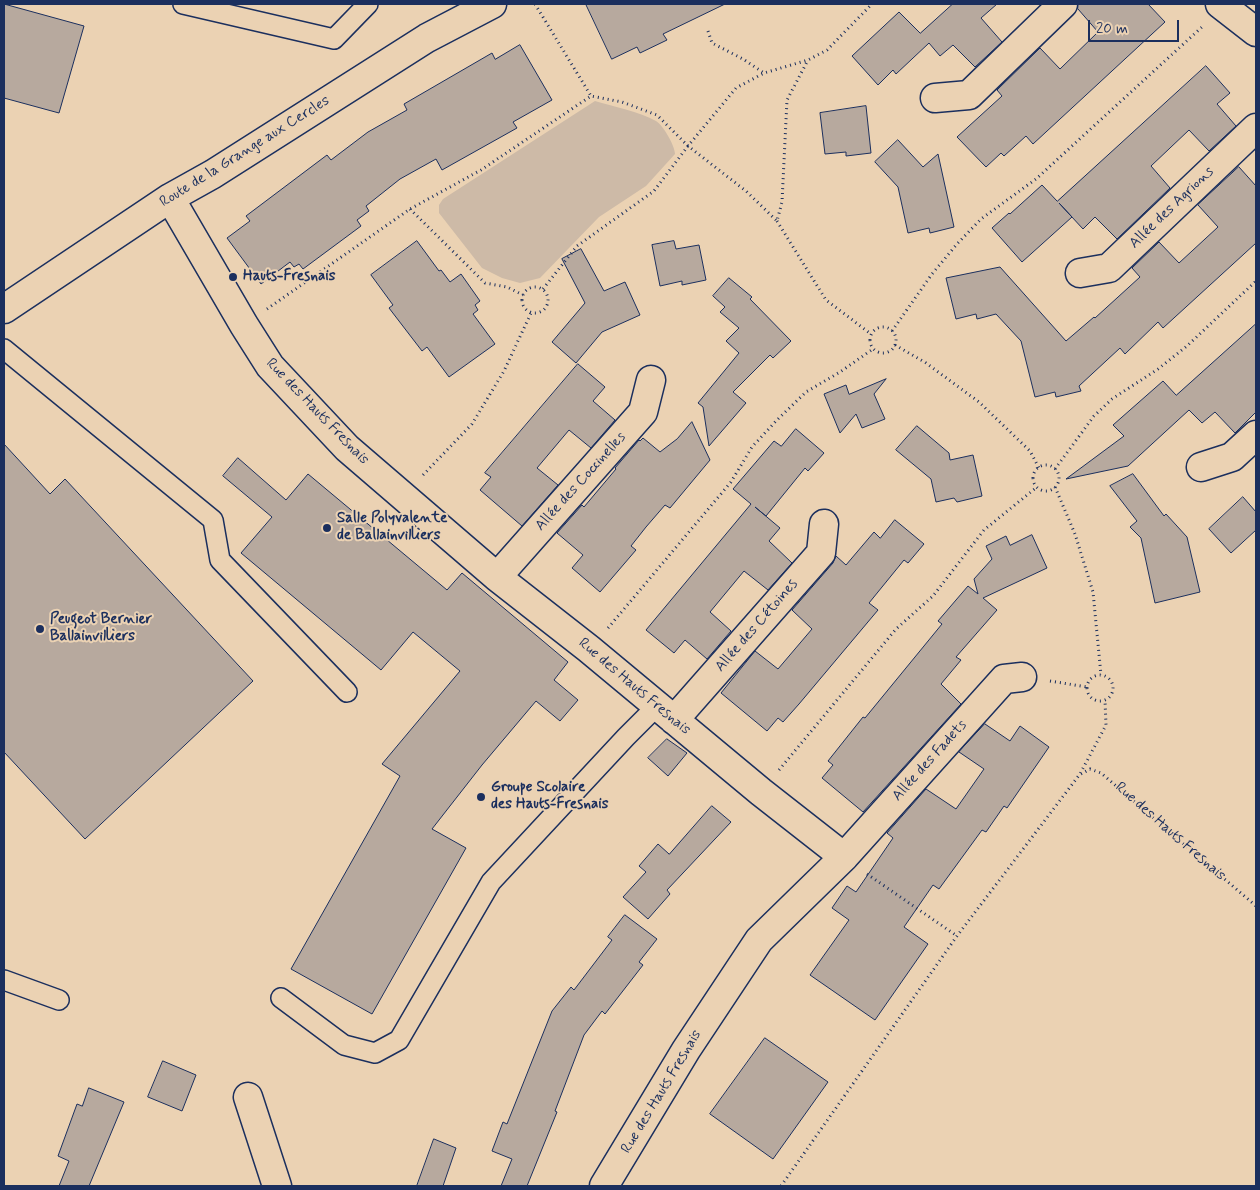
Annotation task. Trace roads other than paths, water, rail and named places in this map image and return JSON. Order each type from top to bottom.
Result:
[{"type":"street","name":"Route de la Grange aux Cercles","points":[[4,309],[170,198],[221,169],[426,38],[492,4]]},
{"type":"street","points":[[935,98],[969,95],[1063,4]]},
{"type":"street","points":[[1222,5],[1256,32]]},
{"type":"street","name":"Allée des Agrions","points":[[1080,273],[1109,268],[1256,128]]},
{"type":"street","name":"Rue des Hauts Fresnais","points":[[170,198],[270,366],[347,448],[497,577],[589,649],[760,792],[844,857],[759,940],[686,1050],[604,1186]]},
{"type":"street","name":"Allée des Coccinelles","points":[[497,577],[644,412],[650,380]]},
{"type":"street","points":[[1201,466],[1232,457],[1256,435]]},
{"type":"street","name":"Allée des Cétoines","points":[[666,713],[821,553],[824,524]]},
{"type":"street","name":"Allée des Fadets","points":[[844,857],[1004,679],[1022,677]]},
{"type":"street","points":[[248,1097],[277,1186]]},
{"type":"lane","points":[[183,4],[334,39],[368,4]]},
{"type":"lane","points":[[4,349],[213,520],[220,560],[347,692]]},
{"type":"lane","points":[[281,998],[344,1045],[375,1053],[399,1040],[491,882],[626,737],[666,713]]},
{"type":"lane","points":[[4,980],[59,1000]]},
{"type":"place","name":"Hauts-Fresnais","points":[[233,277]]},
{"type":"place","name":"Salle Polyvalente de Ballainvilliers","points":[[327,528]]},
{"type":"place","name":"Peugeot Bernier Ballainvilliers","points":[[40,629]]},
{"type":"place","name":"Groupe Scolaire des Hauts-Fresnais","points":[[481,797]]}]
